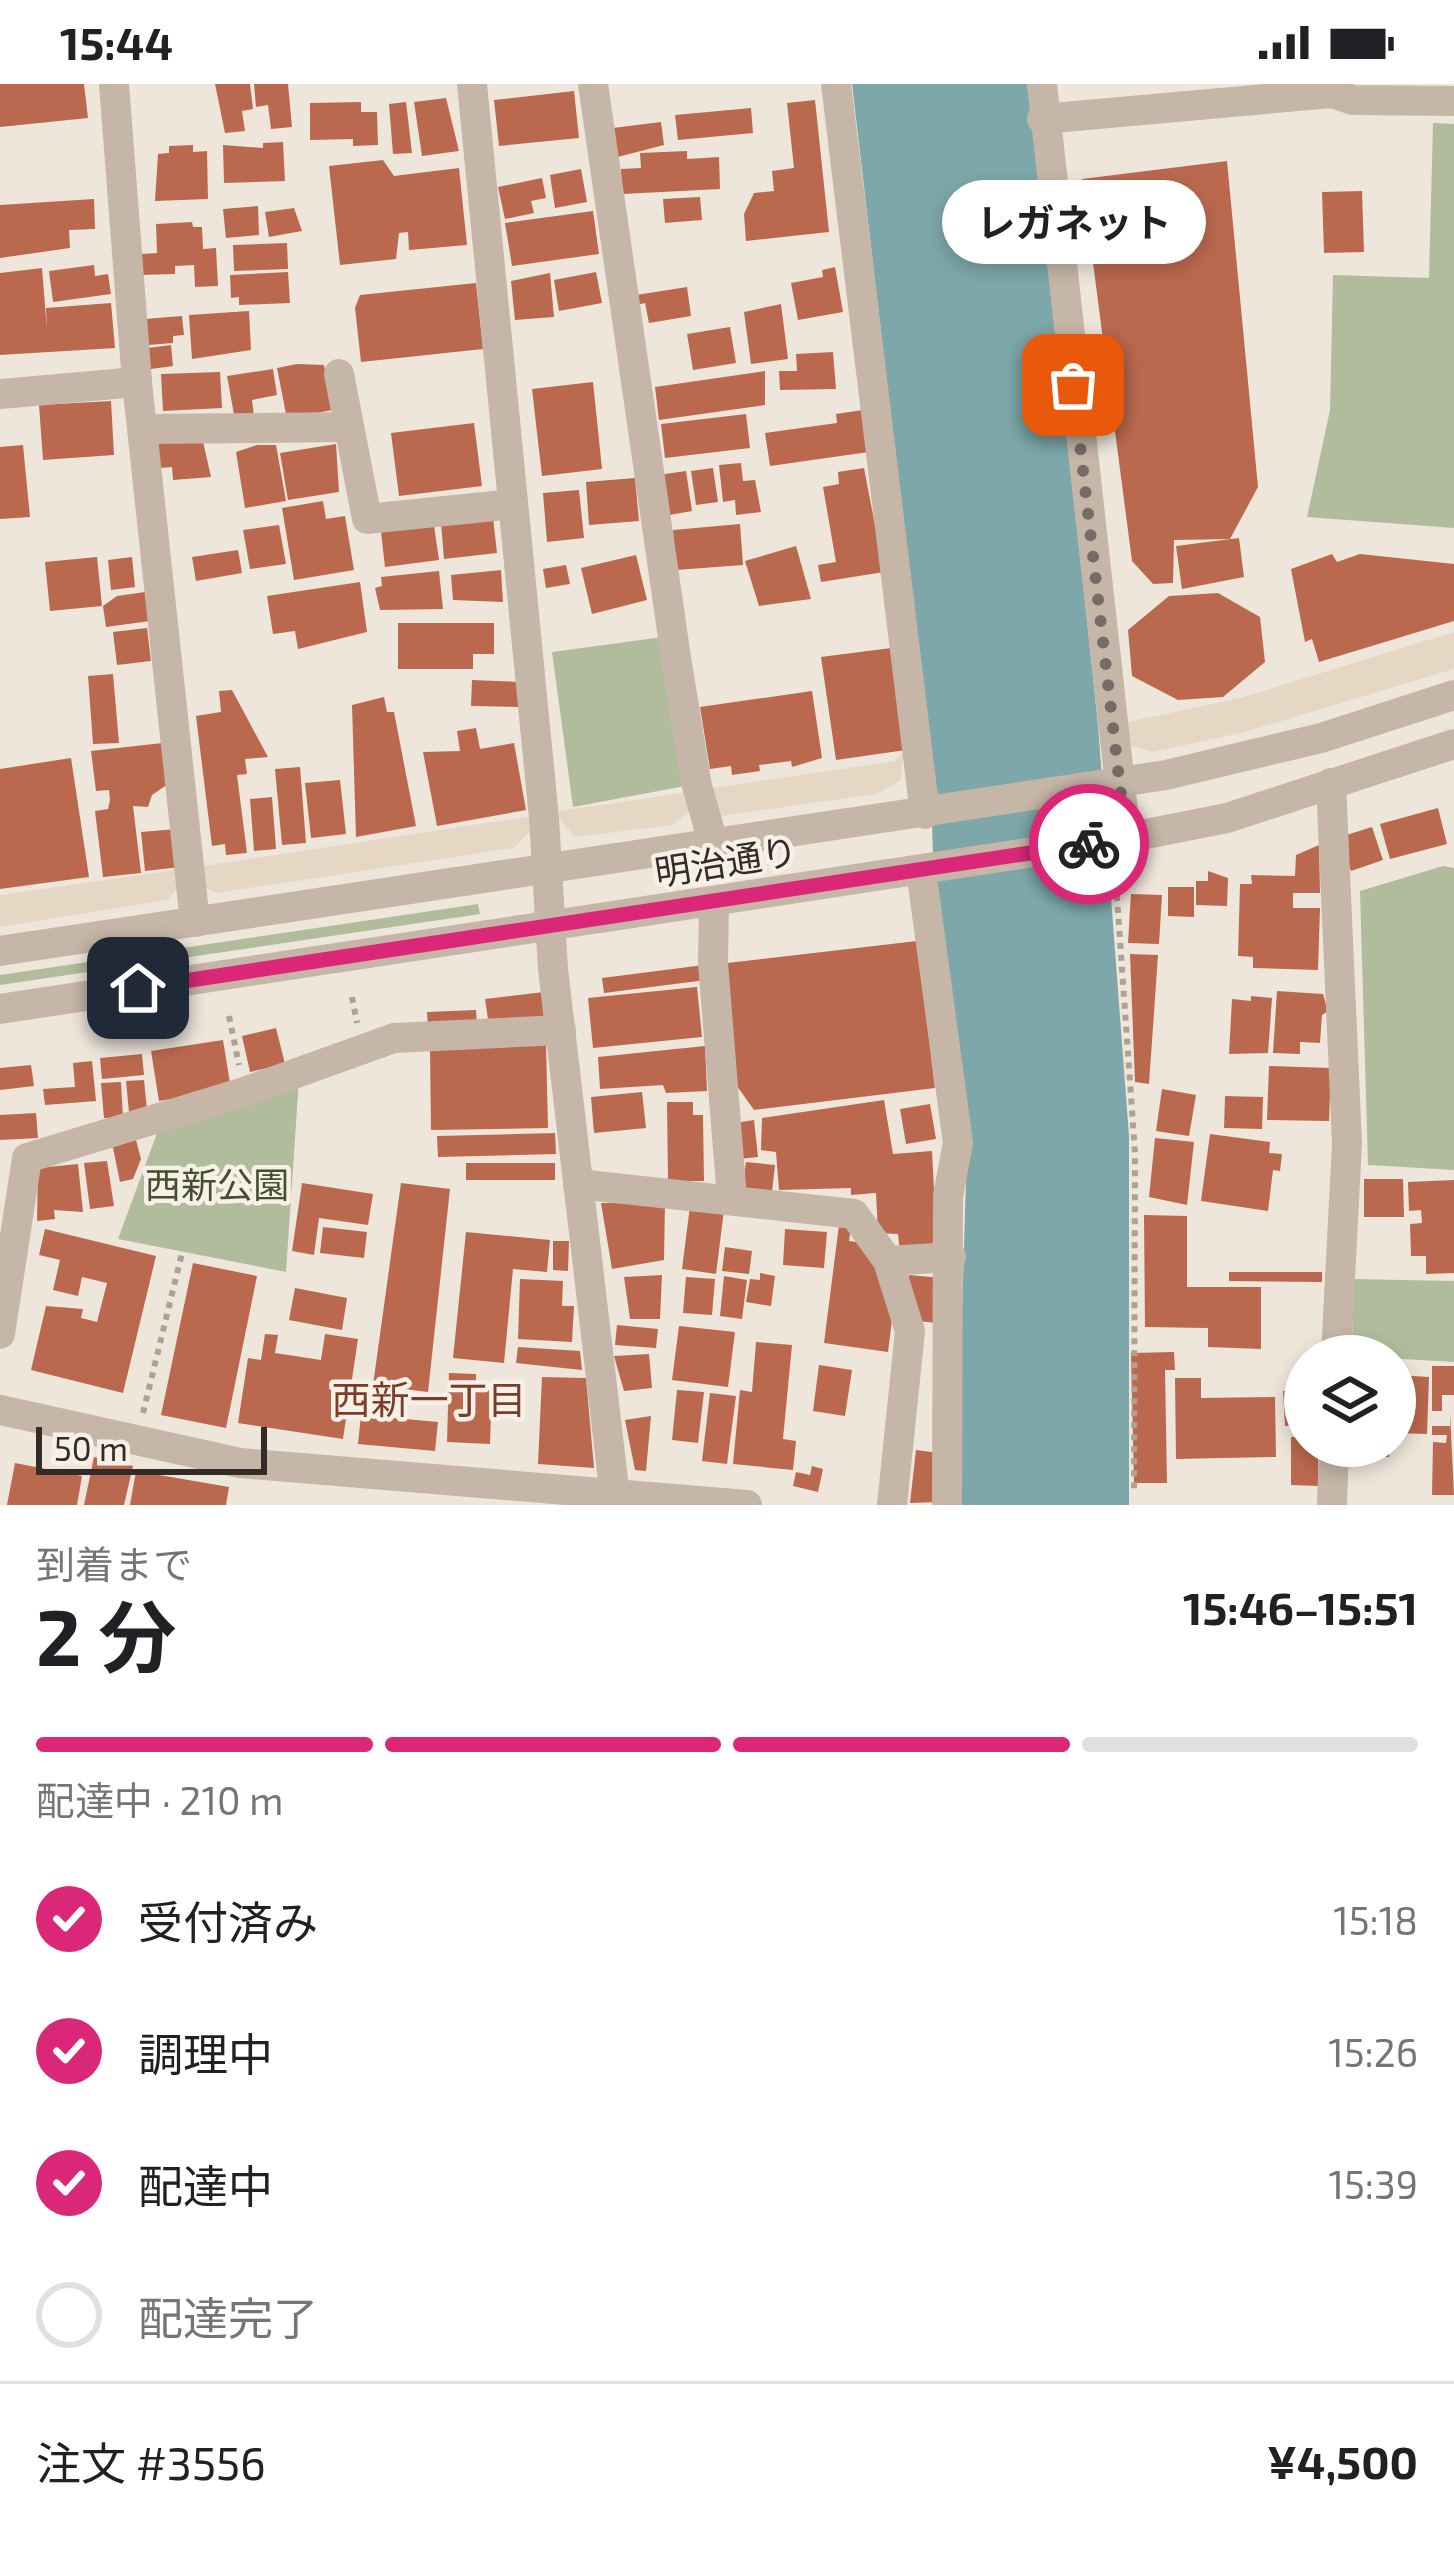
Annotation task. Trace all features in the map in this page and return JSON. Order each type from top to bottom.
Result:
[{"type":"street","points":[[114,84],[137,382],[195,922]]},
{"type":"street","points":[[472,84],[561,1030],[615,1498]]},
{"type":"street","points":[[593,84],[680,679],[697,785],[713,842]]},
{"type":"street","points":[[836,84],[927,814]]},
{"type":"street","points":[[1042,84],[1113,782],[1126,838]]},
{"type":"street","points":[[1042,119],[1332,93],[1353,100],[1454,101]]},
{"type":"street","points":[[339,374],[367,519],[513,504]]},
{"type":"street","points":[[0,394],[137,382]]},
{"type":"street","points":[[143,429],[349,427]]},
{"type":"street","name":"明治通り","points":[[0,951],[927,814],[1113,782],[1321,738],[1454,695]]},
{"type":"street","name":"明治通り","points":[[0,1009],[1126,838],[1227,818],[1454,744]]},
{"type":"street","points":[[1331,783],[1347,1143],[1337,1335]]},
{"type":"street","points":[[920,870],[958,1143],[949,1196],[947,1505]]},
{"type":"street","points":[[714,904],[713,963],[732,1198]]},
{"type":"street","points":[[0,1334],[13,1160],[244,1093],[394,1038],[561,1030]]},
{"type":"street","points":[[578,1184],[854,1214],[888,1261],[910,1330],[892,1505]]},
{"type":"street","points":[[888,1261],[951,1256]]},
{"type":"street","points":[[0,1410],[240,1463],[615,1498],[747,1505]]},
{"type":"street","points":[[1332,1505],[1333,1467]]},
{"type":"path","points":[[1116,883],[1135,1154],[1134,1492]]},
{"type":"path","points":[[229,1016],[244,1093]]},
{"type":"path","points":[[140,1425],[182,1253]]},
{"type":"green space","points":[[1433,123],[1454,124],[1454,528],[1307,517],[1330,410],[1333,275],[1429,278]]},
{"type":"green space","points":[[663,637],[685,786],[573,807],[552,652]]},
{"type":"green space","points":[[1443,866],[1454,868],[1454,1170],[1368,1165],[1360,891]]},
{"type":"green space","points":[[478,904],[480,914],[0,985],[0,975]]},
{"type":"green space","name":"西新公園","points":[[299,1079],[286,1272],[118,1239],[160,1125]]},
{"type":"green space","points":[[1353,1279],[1454,1281],[1454,1362],[1416,1360],[1416,1335],[1352,1335]]},
{"type":"shaded area","points":[[1454,632],[1454,669],[1245,732],[1153,752],[1127,745],[1123,723],[1240,698]]},
{"type":"shaded area","points":[[903,753],[901,780],[877,794],[722,816],[714,813],[706,789],[895,761]]},
{"type":"shaded area","points":[[690,792],[690,811],[673,825],[575,837],[560,819],[559,811]]},
{"type":"shaded area","points":[[532,816],[531,830],[514,848],[217,893],[205,888],[196,867]]},
{"type":"shaded area","points":[[182,869],[182,883],[167,900],[0,927],[0,895]]},
{"type":"water","points":[[852,84],[1031,84],[1098,725],[1129,1136],[1129,1505],[956,1505],[967,1149],[934,891],[930,752]]},
{"type":"building","points":[[0,84],[84,84],[88,118],[0,127]]},
{"type":"building","points":[[215,84],[250,84],[253,109],[242,111],[245,131],[225,133]]},
{"type":"building","points":[[254,84],[288,84],[292,127],[271,129],[268,105],[256,107]]},
{"type":"building","points":[[574,91],[579,138],[499,146],[494,100]]},
{"type":"building","points":[[446,98],[459,151],[422,156],[414,102]]},
{"type":"building","points":[[815,100],[829,232],[746,241],[744,214],[754,193],[774,191],[772,171],[794,168],[787,103]]},
{"type":"building","points":[[361,102],[361,112],[377,112],[378,145],[353,146],[353,139],[310,140],[310,103]]},
{"type":"building","points":[[406,102],[412,153],[393,154],[389,104]]},
{"type":"building","points":[[751,108],[753,133],[678,140],[675,115]]},
{"type":"building","points":[[661,122],[664,145],[610,159],[605,129]]},
{"type":"building","points":[[283,142],[285,181],[224,183],[223,145],[263,148],[263,143]]},
{"type":"building","points":[[193,145],[193,152],[207,151],[208,199],[155,201],[158,154],[169,153],[169,146]]},
{"type":"building","points":[[687,151],[687,159],[719,157],[720,189],[622,194],[621,169],[641,168],[640,153]]},
{"type":"building","points":[[383,160],[394,176],[459,168],[467,245],[409,250],[408,232],[399,233],[396,259],[340,265],[329,166]]},
{"type":"building","points":[[1227,161],[1258,487],[1230,539],[1174,540],[1173,583],[1153,584],[1132,561],[1082,179]]},
{"type":"building","points":[[581,169],[587,202],[555,208],[550,175]]},
{"type":"building","points":[[542,178],[546,198],[531,201],[534,213],[505,219],[498,187]]},
{"type":"building","points":[[1362,191],[1364,252],[1324,253],[1322,192]]},
{"type":"building","points":[[700,197],[702,220],[665,223],[663,199]]},
{"type":"building","points":[[94,199],[95,229],[69,230],[70,248],[0,258],[0,205]]},
{"type":"building","points":[[258,206],[259,235],[226,238],[223,209]]},
{"type":"building","points":[[294,208],[302,231],[269,237],[265,212]]},
{"type":"building","points":[[593,211],[599,254],[512,266],[505,223]]},
{"type":"building","points":[[192,222],[193,227],[202,227],[203,249],[216,248],[218,286],[195,287],[194,265],[175,266],[175,274],[142,275],[141,254],[157,253],[156,224]]},
{"type":"building","points":[[287,243],[288,269],[234,271],[233,245]]},
{"type":"building","points":[[94,265],[95,276],[108,274],[111,294],[53,302],[49,271]]},
{"type":"building","points":[[835,267],[843,312],[798,320],[791,283],[823,277],[822,270]]},
{"type":"building","points":[[42,268],[47,330],[46,308],[111,303],[115,348],[0,355],[0,273]]},
{"type":"building","points":[[288,272],[290,303],[239,305],[239,297],[231,298],[230,275]]},
{"type":"building","points":[[596,272],[602,303],[559,311],[554,280]]},
{"type":"building","points":[[550,273],[554,317],[515,320],[511,281]]},
{"type":"building","points":[[476,283],[483,349],[361,362],[355,308],[360,295]]},
{"type":"building","points":[[687,287],[691,316],[649,323],[645,303],[632,306],[630,296]]},
{"type":"building","points":[[781,304],[788,359],[751,364],[744,312]]},
{"type":"building","points":[[249,311],[251,350],[192,359],[189,315]]},
{"type":"building","points":[[182,316],[184,335],[173,336],[173,343],[148,345],[145,319]]},
{"type":"building","points":[[730,327],[736,363],[693,370],[687,334]]},
{"type":"building","points":[[171,345],[173,366],[151,369],[148,348]]},
{"type":"building","points":[[833,352],[836,389],[780,390],[779,371],[797,371],[796,354]]},
{"type":"building","points":[[324,365],[332,410],[287,419],[277,368]]},
{"type":"building","points":[[273,369],[277,395],[252,400],[254,416],[235,420],[227,376]]},
{"type":"building","points":[[765,371],[765,405],[659,420],[655,387]]},
{"type":"building","points":[[220,372],[222,408],[163,411],[161,374]]},
{"type":"building","points":[[593,382],[602,469],[542,476],[532,389]]},
{"type":"building","points":[[111,401],[114,455],[43,460],[39,405]]},
{"type":"building","points":[[863,410],[869,452],[770,466],[765,433],[837,423],[836,414]]},
{"type":"building","points":[[746,414],[750,448],[665,458],[661,424]]},
{"type":"building","points":[[474,423],[482,486],[399,496],[391,433]]},
{"type":"building","points":[[202,437],[211,477],[173,480],[172,467],[160,468],[157,442]]},
{"type":"building","points":[[336,444],[339,492],[288,500],[280,453]]},
{"type":"building","points":[[23,445],[30,517],[0,519],[0,447]]},
{"type":"building","points":[[276,445],[286,501],[245,508],[236,452]]},
{"type":"building","points":[[741,463],[743,481],[755,480],[761,512],[736,515],[735,500],[723,502],[719,465]]},
{"type":"building","points":[[713,468],[718,502],[696,505],[691,471]]},
{"type":"building","points":[[864,468],[884,572],[821,582],[818,565],[836,562],[823,487],[839,484],[838,472]]},
{"type":"building","points":[[686,471],[692,511],[664,516],[658,475]]},
{"type":"building","points":[[635,478],[639,521],[589,525],[586,482]]},
{"type":"building","points":[[579,490],[584,538],[547,542],[543,493]]},
{"type":"building","points":[[323,501],[326,519],[345,516],[354,570],[294,580],[282,508]]},
{"type":"building","points":[[493,518],[497,553],[444,559],[441,523]]},
{"type":"building","points":[[740,524],[743,565],[676,570],[673,530]]},
{"type":"building","points":[[279,525],[286,564],[250,569],[243,530]]},
{"type":"building","points":[[434,526],[439,560],[385,567],[381,532]]},
{"type":"building","points":[[1239,538],[1244,577],[1182,589],[1176,546]]},
{"type":"building","points":[[796,546],[811,599],[759,606],[745,561]]},
{"type":"building","points":[[238,550],[242,573],[196,581],[192,557]]},
{"type":"building","points":[[1332,554],[1337,562],[1360,554],[1454,564],[1454,621],[1319,662],[1312,639],[1305,642],[1291,569]]},
{"type":"building","points":[[636,555],[647,600],[592,614],[581,568]]},
{"type":"building","points":[[97,557],[102,606],[50,611],[45,562]]},
{"type":"building","points":[[132,557],[135,587],[111,590],[108,560]]},
{"type":"building","points":[[566,565],[570,584],[546,588],[543,569]]},
{"type":"building","points":[[501,570],[503,602],[453,600],[451,575]]},
{"type":"building","points":[[439,571],[443,609],[380,610],[375,588],[382,586],[381,577]]},
{"type":"building","points":[[360,582],[367,632],[298,649],[295,631],[273,634],[267,596]]},
{"type":"building","points":[[145,592],[150,621],[106,627],[103,606],[117,596]]},
{"type":"building","points":[[1218,593],[1260,617],[1265,662],[1223,697],[1178,700],[1132,676],[1128,630],[1169,596]]},
{"type":"building","points":[[398,623],[494,623],[494,654],[473,654],[473,669],[398,669]]},
{"type":"building","points":[[147,628],[151,661],[117,665],[113,632]]},
{"type":"building","points":[[891,648],[906,750],[836,760],[821,657]]},
{"type":"building","points":[[113,674],[119,743],[93,744],[88,676]]},
{"type":"building","points":[[472,680],[519,682],[518,707],[471,706]]},
{"type":"building","points":[[232,690],[268,757],[245,759],[247,774],[237,775],[247,853],[226,855],[225,844],[212,846],[196,716],[221,712],[219,691]]},
{"type":"building","points":[[812,691],[822,758],[792,767],[791,761],[759,765],[760,771],[732,775],[731,766],[710,769],[700,707]]},
{"type":"building","points":[[384,697],[387,712],[394,712],[416,826],[356,837],[352,705]]},
{"type":"building","points":[[476,728],[480,749],[514,743],[526,810],[437,826],[423,752],[460,751],[457,731]]},
{"type":"building","points":[[171,742],[171,782],[152,795],[148,807],[133,806],[141,873],[103,877],[95,811],[108,809],[110,800],[109,790],[96,791],[91,751]]},
{"type":"building","points":[[71,758],[89,877],[0,889],[0,769]]},
{"type":"building","points":[[300,767],[306,843],[282,845],[275,769]]},
{"type":"building","points":[[340,780],[346,834],[311,838],[305,783]]},
{"type":"building","points":[[272,797],[276,849],[254,851],[250,799]]},
{"type":"building","points":[[1438,808],[1447,844],[1390,859],[1380,824]]},
{"type":"building","points":[[1372,827],[1383,860],[1351,871],[1340,837]]},
{"type":"building","points":[[177,829],[180,867],[145,871],[141,832]]},
{"type":"building","points":[[1319,845],[1320,893],[1293,893],[1293,908],[1320,908],[1318,970],[1253,968],[1253,957],[1238,956],[1240,884],[1252,884],[1251,875],[1295,876],[1296,855]]},
{"type":"building","points":[[1208,871],[1228,878],[1227,906],[1196,905],[1196,881],[1208,881]]},
{"type":"building","points":[[1168,887],[1194,887],[1194,917],[1168,916]]},
{"type":"building","points":[[1131,894],[1162,895],[1159,944],[1128,943]]},
{"type":"building","points":[[917,941],[935,1088],[754,1110],[734,1082],[727,963]]},
{"type":"building","points":[[1130,954],[1158,955],[1149,1084],[1135,1082]]},
{"type":"building","points":[[704,965],[706,980],[604,993],[602,978]]},
{"type":"building","points":[[697,987],[702,1037],[593,1048],[588,998]]},
{"type":"building","points":[[1277,991],[1323,994],[1328,1011],[1322,1015],[1320,1043],[1300,1042],[1300,1054],[1273,1053]]},
{"type":"building","points":[[544,992],[544,1024],[489,1026],[485,999]]},
{"type":"building","points":[[1251,996],[1272,998],[1268,1053],[1229,1054],[1232,999],[1251,1001]]},
{"type":"building","points":[[476,1010],[477,1026],[428,1028],[427,1012]]},
{"type":"building","points":[[276,1028],[285,1064],[250,1072],[242,1036]]},
{"type":"building","points":[[223,1040],[231,1089],[159,1101],[151,1051]]},
{"type":"building","points":[[546,1045],[548,1128],[431,1130],[430,1048]]},
{"type":"building","points":[[705,1046],[707,1091],[666,1093],[663,1085],[600,1089],[598,1057]]},
{"type":"building","points":[[142,1054],[144,1075],[102,1079],[100,1058]]},
{"type":"building","points":[[92,1061],[96,1101],[45,1105],[43,1089],[75,1087],[73,1063]]},
{"type":"building","points":[[31,1065],[34,1086],[0,1090],[0,1068]]},
{"type":"building","points":[[1269,1066],[1331,1068],[1329,1121],[1267,1120]]},
{"type":"building","points":[[144,1080],[147,1110],[129,1112],[126,1081]]},
{"type":"building","points":[[121,1082],[123,1118],[104,1118],[101,1083]]},
{"type":"building","points":[[1162,1089],[1196,1095],[1189,1136],[1156,1131]]},
{"type":"building","points":[[642,1092],[646,1128],[594,1133],[591,1097]]},
{"type":"building","points":[[1225,1096],[1263,1097],[1262,1129],[1224,1128]]},
{"type":"building","points":[[884,1100],[893,1154],[932,1151],[937,1249],[900,1252],[898,1234],[878,1233],[876,1193],[851,1195],[851,1188],[779,1190],[776,1152],[761,1150],[762,1118]]},
{"type":"building","points":[[667,1102],[693,1102],[693,1115],[703,1115],[704,1181],[668,1181]]},
{"type":"building","points":[[930,1104],[936,1139],[906,1144],[900,1109]]},
{"type":"building","points":[[36,1113],[38,1138],[0,1140],[0,1115]]},
{"type":"building","points":[[754,1120],[758,1157],[739,1159],[735,1123]]},
{"type":"building","points":[[555,1133],[556,1154],[438,1157],[437,1136]]},
{"type":"building","points":[[1210,1134],[1270,1142],[1269,1153],[1282,1154],[1280,1171],[1273,1170],[1268,1211],[1201,1201]]},
{"type":"building","points":[[1155,1138],[1194,1142],[1187,1205],[1149,1197]]},
{"type":"building","points":[[136,1140],[141,1159],[133,1179],[120,1182],[112,1143]]},
{"type":"building","points":[[107,1161],[114,1206],[90,1209],[84,1163]]},
{"type":"building","points":[[746,1162],[775,1165],[772,1192],[742,1189]]},
{"type":"building","points":[[466,1163],[555,1163],[555,1180],[466,1180]]},
{"type":"building","points":[[78,1164],[83,1212],[54,1210],[55,1219],[37,1221],[38,1168]]},
{"type":"building","points":[[1364,1179],[1403,1179],[1404,1217],[1364,1217]]},
{"type":"building","points":[[1454,1180],[1454,1273],[1426,1274],[1426,1256],[1411,1256],[1410,1224],[1422,1223],[1421,1210],[1409,1211],[1408,1182]]},
{"type":"building","points":[[302,1183],[373,1194],[368,1225],[319,1218],[314,1255],[292,1251]]},
{"type":"building","points":[[401,1183],[450,1189],[428,1392],[373,1385]]},
{"type":"building","points":[[601,1203],[665,1203],[664,1260],[612,1269]]},
{"type":"building","points":[[690,1206],[724,1210],[716,1274],[682,1269]]},
{"type":"building","points":[[1144,1215],[1187,1216],[1187,1287],[1261,1287],[1261,1349],[1208,1347],[1208,1328],[1145,1327]]},
{"type":"building","points":[[839,1225],[851,1227],[849,1241],[865,1243],[893,1312],[888,1352],[824,1343]]},
{"type":"building","points":[[323,1227],[367,1232],[364,1258],[320,1253]]},
{"type":"building","points":[[45,1229],[156,1256],[123,1393],[31,1370],[46,1306],[83,1309],[81,1318],[97,1322],[107,1283],[82,1277],[78,1296],[53,1290],[60,1260],[39,1255]]},
{"type":"building","points":[[785,1229],[827,1232],[824,1268],[783,1265]]},
{"type":"building","points":[[466,1232],[550,1240],[547,1272],[513,1269],[504,1363],[453,1358]]},
{"type":"building","points":[[553,1241],[569,1241],[568,1271],[553,1270]]},
{"type":"building","points":[[725,1247],[752,1251],[749,1274],[722,1271]]},
{"type":"building","points":[[193,1263],[257,1276],[226,1428],[161,1415]]},
{"type":"building","points":[[1229,1272],[1322,1272],[1322,1282],[1229,1281]]},
{"type":"building","points":[[760,1273],[775,1276],[771,1306],[746,1302],[750,1279],[760,1280]]},
{"type":"building","points":[[662,1275],[660,1319],[630,1319],[624,1277]]},
{"type":"building","points":[[909,1275],[942,1278],[937,1323],[917,1321],[907,1291]]},
{"type":"building","points":[[724,1276],[747,1280],[742,1319],[720,1316]]},
{"type":"building","points":[[686,1277],[715,1279],[712,1315],[683,1313]]},
{"type":"building","points":[[520,1279],[563,1281],[562,1306],[574,1306],[572,1342],[518,1339]]},
{"type":"building","points":[[295,1288],[347,1298],[342,1330],[289,1320]]},
{"type":"building","points":[[617,1325],[658,1329],[656,1348],[615,1345]]},
{"type":"building","points":[[679,1326],[735,1332],[728,1387],[672,1380]]},
{"type":"building","points":[[265,1334],[278,1335],[275,1353],[321,1360],[325,1334],[358,1339],[343,1439],[238,1423],[248,1358],[261,1360]]},
{"type":"building","points":[[756,1342],[792,1345],[783,1439],[796,1441],[793,1470],[733,1464],[740,1390],[752,1392]]},
{"type":"building","points":[[518,1347],[580,1351],[582,1370],[516,1363]]},
{"type":"building","points":[[1174,1352],[1175,1370],[1165,1370],[1167,1483],[1134,1483],[1131,1353]]},
{"type":"building","points":[[649,1354],[652,1388],[624,1391],[614,1356]]},
{"type":"building","points":[[819,1365],[852,1370],[845,1416],[813,1411]]},
{"type":"building","points":[[1432,1366],[1454,1366],[1454,1395],[1442,1395],[1442,1411],[1432,1411]]},
{"type":"building","points":[[449,1373],[476,1374],[476,1386],[492,1387],[490,1444],[447,1442]]},
{"type":"building","points":[[1416,1376],[1429,1377],[1427,1434],[1416,1434]]},
{"type":"building","points":[[542,1377],[586,1378],[594,1468],[538,1464]]},
{"type":"building","points":[[1175,1378],[1201,1378],[1201,1398],[1275,1397],[1276,1457],[1176,1459]]},
{"type":"building","points":[[677,1390],[704,1392],[698,1443],[672,1440]]},
{"type":"building","points":[[710,1393],[736,1396],[727,1464],[702,1461]]},
{"type":"building","points":[[1450,1413],[1454,1495],[1432,1495],[1433,1442],[1446,1443],[1447,1435],[1432,1435],[1432,1426],[1450,1426]]},
{"type":"building","points":[[361,1415],[438,1422],[435,1451],[358,1444]]},
{"type":"building","points":[[651,1416],[646,1471],[635,1470],[625,1420]]},
{"type":"building","points":[[916,1450],[939,1453],[938,1502],[910,1503]]},
{"type":"building","points":[[94,1457],[133,1466],[124,1505],[84,1505]]},
{"type":"building","points":[[15,1463],[82,1476],[77,1505],[7,1505]]},
{"type":"building","points":[[812,1466],[823,1469],[818,1492],[793,1486],[796,1472],[810,1475]]},
{"type":"building","points":[[1291,1467],[1318,1467],[1318,1486],[1291,1485]]},
{"type":"building","points":[[136,1471],[229,1487],[226,1505],[130,1505]]},
{"type":"way so far","points":[[1073,385],[1126,838],[1089,844]]},
{"type":"place","name":"レガネット","points":[[1073,385]]},
{"type":"district","name":"西新一丁目","points":[[429,1400]]},
{"type":"route","points":[[138,988],[1089,844]]}]
